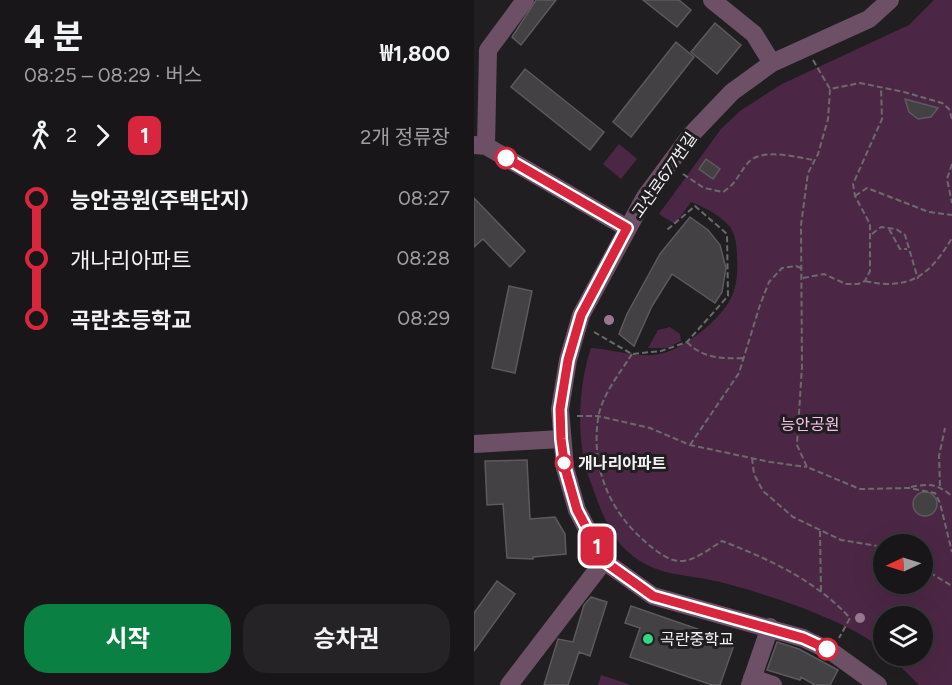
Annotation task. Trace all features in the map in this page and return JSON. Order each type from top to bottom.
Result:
[{"type":"street","points":[[525,0],[488,50],[480,146],[627,228]]},
{"type":"street","points":[[712,0],[754,34],[772,63]]},
{"type":"street","name":"고산로677번길","points":[[878,685],[832,652],[803,638],[653,596],[604,561],[577,510],[565,468],[561,416],[568,360],[578,323],[627,228],[668,164],[716,106],[772,63],[869,19],[890,0]]},
{"type":"street","points":[[474,444],[561,439]]},
{"type":"street","points":[[509,685],[604,561]]},
{"type":"street","points":[[770,627],[751,682],[773,685]]},
{"type":"path","points":[[806,47],[830,89],[828,118],[815,160],[808,173],[801,225],[802,366],[797,445],[807,467]]},
{"type":"path","points":[[830,89],[860,83],[881,87],[942,103],[949,109],[952,119]]},
{"type":"path","points":[[803,278],[824,274],[846,284],[858,285],[865,281],[870,271],[872,234],[867,216],[855,196],[853,184],[882,119],[881,87]]},
{"type":"path","points":[[668,164],[704,188],[723,192],[734,186],[748,162],[759,155],[815,160]]},
{"type":"path","points":[[952,164],[947,179],[952,203]]},
{"type":"path","points":[[855,196],[867,188],[929,212],[952,214],[952,210]]},
{"type":"path","points":[[578,323],[632,354],[661,351],[687,342],[728,296],[727,234],[694,206],[667,230]]},
{"type":"path","points":[[872,234],[881,227],[889,228],[905,236],[918,279]]},
{"type":"path","points":[[889,228],[895,244],[900,249],[908,249]]},
{"type":"path","points":[[865,281],[883,285],[918,279],[939,259],[952,238]]},
{"type":"path","points":[[690,445],[739,373],[769,282],[782,268],[796,266],[803,269]]},
{"type":"path","points":[[687,342],[700,352],[722,359],[743,358]]},
{"type":"path","points":[[632,354],[612,385],[598,416],[597,453],[602,480],[609,498],[629,528],[662,556],[683,561],[722,541],[755,553],[821,591],[850,618],[832,652]]},
{"type":"path","points":[[561,416],[598,416],[650,428],[690,445],[770,462],[807,467],[860,489],[909,488],[935,493],[940,503],[952,552]]},
{"type":"path","points":[[940,486],[939,456],[945,428]]},
{"type":"path","points":[[752,457],[754,474],[763,491],[793,517],[841,540],[873,545]]},
{"type":"path","points":[[909,488],[929,483],[940,486],[952,496]]},
{"type":"path","points":[[820,530],[821,591]]},
{"type":"path","points":[[933,575],[952,586]]},
{"type":"green space","name":"능안공원","points":[[934,0],[952,0],[952,685],[919,685],[900,666],[933,666],[933,606],[873,606],[873,643],[850,629],[806,609],[738,587],[649,566],[627,551],[614,536],[604,517],[585,464],[580,413],[583,379],[591,348],[637,355],[655,355],[673,350],[711,323],[731,298],[736,283],[737,263],[736,242],[730,227],[712,212],[691,202],[675,224],[659,214],[721,129],[740,111],[782,84],[909,25]]},
{"type":"green space","points":[[619,144],[637,159],[621,179],[603,164]]},
{"type":"green space","points":[[670,327],[680,334],[681,341],[667,348],[648,348],[658,330]]},
{"type":"green space","points":[[601,675],[631,685],[598,685]]},
{"type":"building","points":[[536,0],[556,0],[521,45],[512,37]]},
{"type":"building","points":[[643,0],[679,0],[691,10],[677,27]]},
{"type":"building","points":[[715,23],[741,45],[717,74],[691,52]]},
{"type":"building","points":[[676,42],[694,57],[631,137],[613,122]]},
{"type":"building","points":[[525,69],[604,132],[590,150],[511,87]]},
{"type":"building","points":[[905,99],[938,108],[931,117],[918,119],[909,112]]},
{"type":"building","points":[[706,159],[720,169],[713,179],[699,169]]},
{"type":"building","points":[[474,198],[525,251],[510,267],[483,239],[474,247]]},
{"type":"building","points":[[690,217],[708,230],[720,245],[726,268],[722,292],[715,303],[672,274],[652,306],[634,346],[619,334],[627,314],[660,254]]},
{"type":"building","points":[[509,286],[532,291],[515,373],[492,368]]},
{"type":"building","points":[[527,460],[530,519],[555,517],[565,534],[566,554],[533,557],[533,559],[507,558],[503,504],[487,505],[485,461]]},
{"type":"building","points":[[925,492],[933,496],[937,504],[933,512],[925,516],[917,512],[913,504],[917,496]]},
{"type":"building","points":[[497,581],[515,594],[474,651],[474,613]]},
{"type":"building","points":[[591,597],[607,602],[590,656],[579,652],[568,685],[544,685],[558,639],[573,642],[584,605]]},
{"type":"building","points":[[631,606],[735,642],[720,685],[712,685],[630,657],[640,628],[625,623]]},
{"type":"building","points":[[777,642],[799,649],[838,670],[830,685],[815,685],[801,677],[800,680],[767,670]]},
{"type":"bus line","name":"1","points":[[506,158],[627,228],[581,315],[573,337],[560,409],[565,468],[577,510],[604,561],[653,596],[770,627],[827,649]]},
{"type":"place","name":"개나리아파트","points":[[564,463]]},
{"type":"place","name":"곡란중학교","points":[[648,639]]}]
